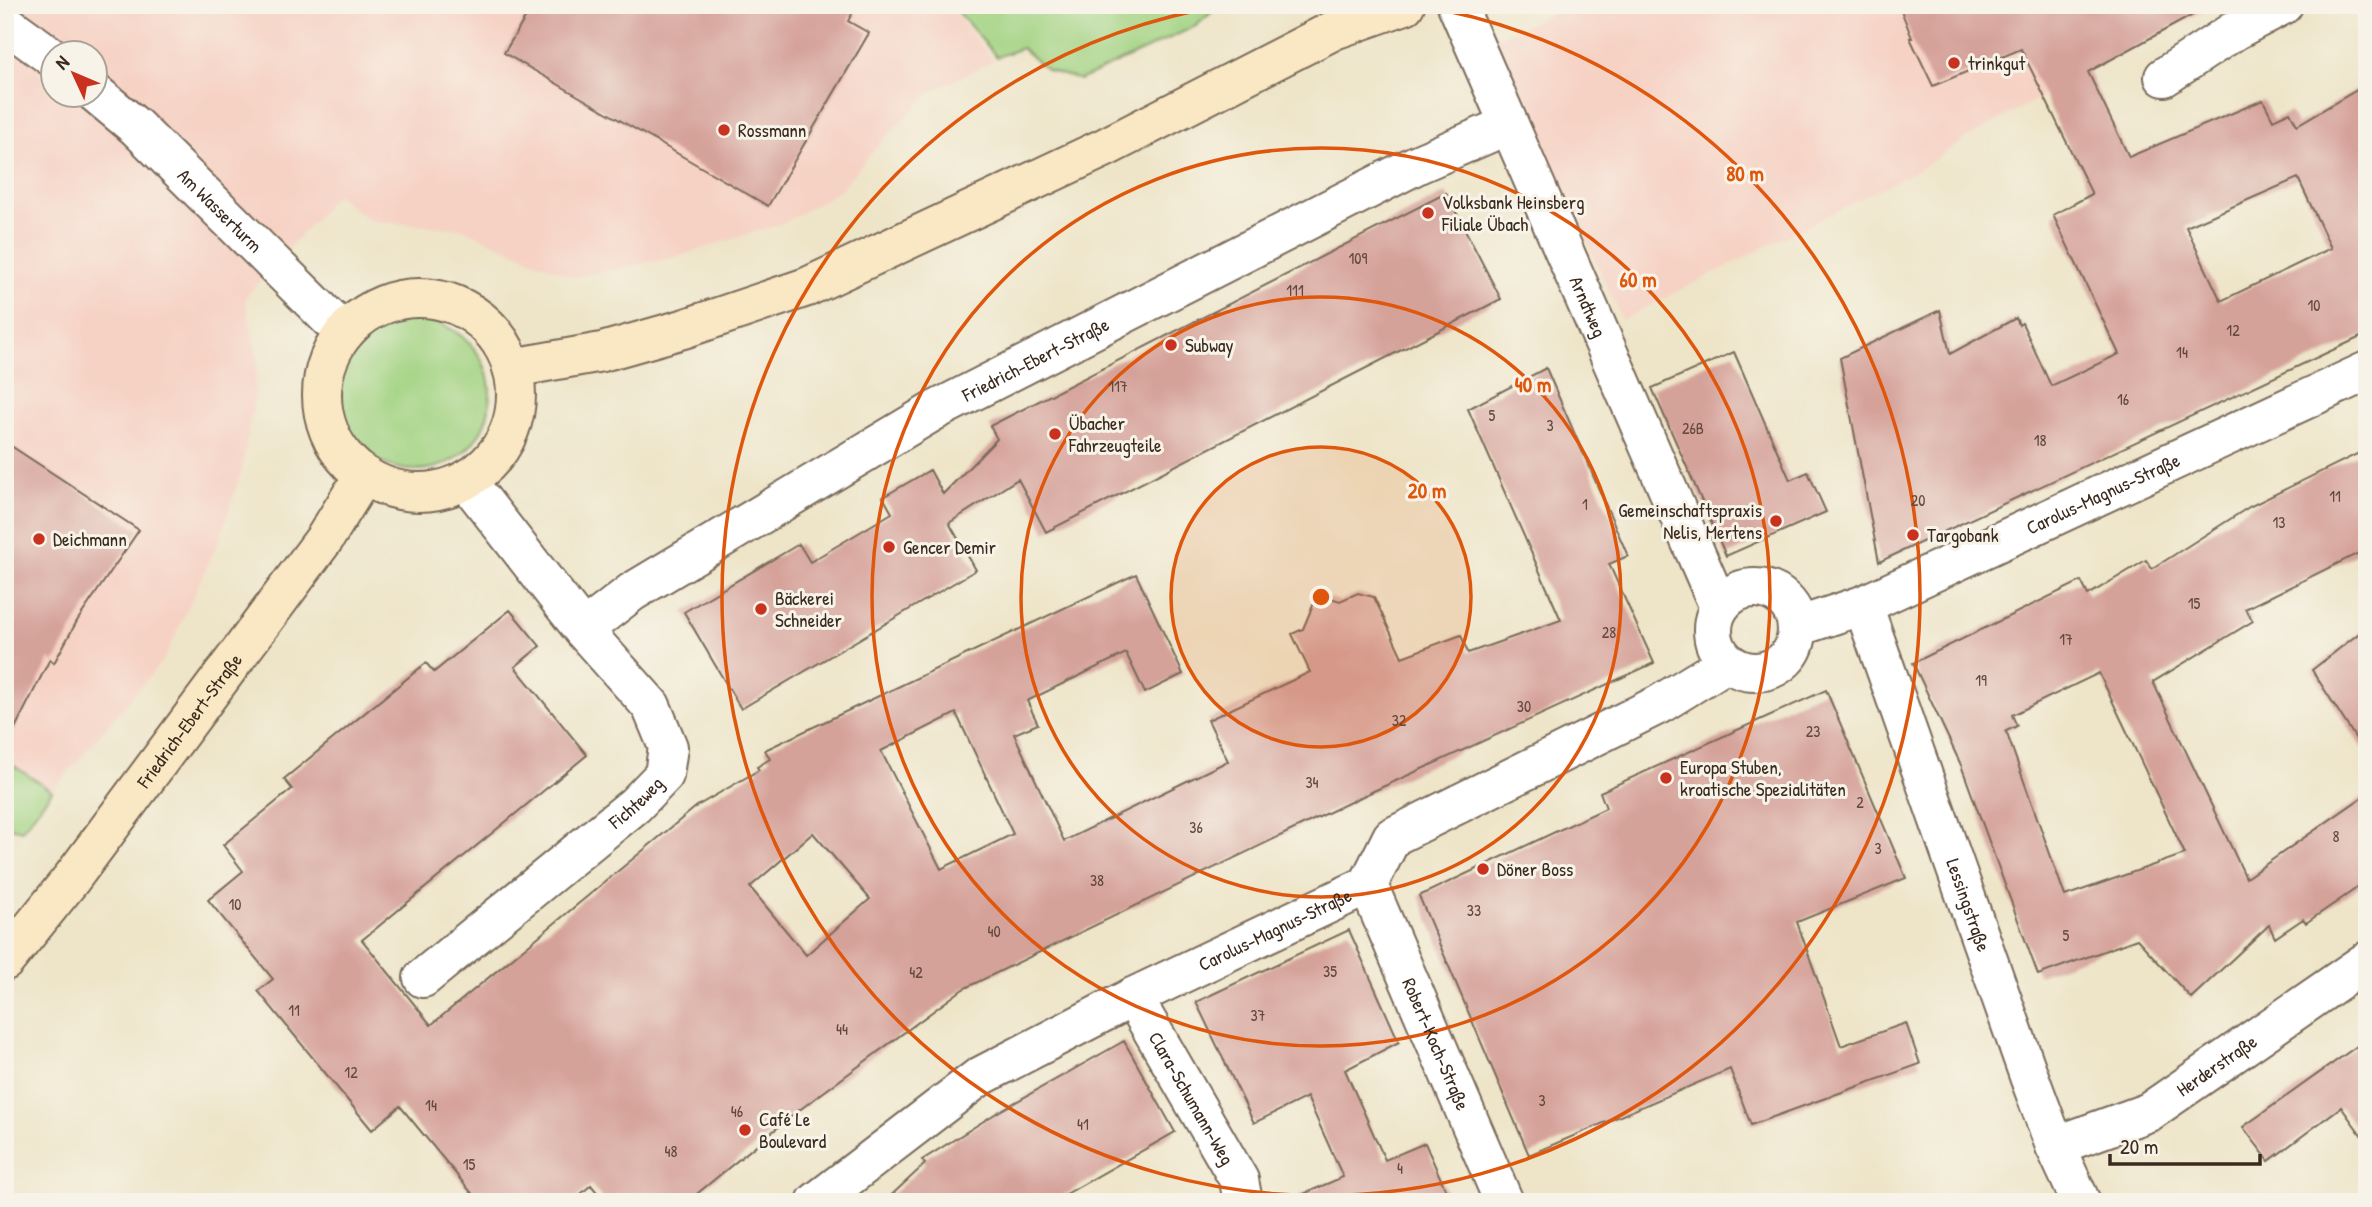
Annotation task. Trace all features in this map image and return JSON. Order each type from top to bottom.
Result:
[{"type":"main road","points":[[512,368],[602,352],[683,329],[807,287],[1106,147],[1334,30],[1405,5]]},
{"type":"main road","points":[[399,300],[444,302],[464,309],[487,326],[500,342],[512,368],[516,396],[509,429],[498,452],[466,480],[445,489],[424,492],[389,487],[364,475],[345,458],[331,437],[323,411],[326,368],[345,333],[367,313],[399,300]]},
{"type":"main road","name":"Friedrich-Ebert-Straße","points":[[5,961],[72,878],[326,538],[364,475]]},
{"type":"street","name":"Arndtweg","points":[[1457,5],[1719,607]]},
{"type":"street","points":[[2164,77],[2234,31],[2283,5]]},
{"type":"street","points":[[5,23],[38,47]]},
{"type":"street","name":"Am Wasserturm","points":[[108,104],[136,127],[345,333]]},
{"type":"street","name":"Friedrich-Ebert-Straße","points":[[583,630],[632,592],[941,407],[1418,164],[1508,125]]},
{"type":"street","name":"Carolus-Magnus-Straße","points":[[1797,627],[1863,605],[2367,371]]},
{"type":"street","name":"Fichteweg","points":[[423,978],[635,805],[664,775],[668,747],[651,706],[583,630],[466,480]]},
{"type":"street","points":[[1749,588],[1772,591],[1791,606],[1797,627],[1791,653],[1773,668],[1761,672],[1748,671],[1728,662],[1718,651],[1713,639],[1713,624],[1719,607],[1736,592],[1749,588]]},
{"type":"street","name":"Lessingstraße","points":[[1863,605],[2055,1146],[2081,1202]]},
{"type":"street","name":"Carolus-Magnus-Straße","points":[[816,1202],[979,1077],[1133,997],[1368,885],[1392,836],[1660,704],[1728,662]]},
{"type":"street","name":"Robert-Koch-Straße","points":[[1368,885],[1504,1202]]},
{"type":"street","name":"Herderstraße","points":[[2055,1146],[2149,1112],[2367,961]]},
{"type":"street","name":"Clara-Schumann-Weg","points":[[1133,997],[1239,1180],[1243,1202]]},
{"type":"shaded area","points":[[5,5],[948,5],[994,60],[928,94],[880,143],[839,191],[784,223],[673,258],[573,277],[462,229],[371,221],[336,195],[245,298],[257,356],[255,395],[242,469],[220,538],[165,658],[52,791],[5,760]]},
{"type":"shaded area","points":[[1573,5],[2217,5],[2090,70],[1974,134],[1925,166],[1622,320],[1496,38]]},
{"type":"green space","points":[[952,5],[1220,5],[1196,26],[1080,80],[1047,70],[1022,48],[997,57]]},
{"type":"green space","points":[[415,320],[444,326],[468,342],[484,366],[490,395],[484,424],[468,448],[444,464],[415,470],[386,464],[362,448],[346,424],[340,395],[346,366],[362,342],[386,326]]},
{"type":"green space","points":[[5,760],[52,791],[22,830],[5,826]]},
{"type":"building","name":"Rossmann","points":[[533,5],[857,5],[848,21],[869,33],[768,206],[504,53]]},
{"type":"building","points":[[1899,5],[2211,5],[2088,72],[2129,157],[2263,100],[2273,120],[2290,112],[2297,125],[2367,84],[2367,334],[1879,562],[1840,358],[1940,310],[1950,354],[2016,318],[2019,325],[2022,323],[2051,386],[2119,354],[2053,215],[2092,194],[2021,49],[1933,86]],"holes":[[[2298,178],[2331,248],[2221,301],[2186,227]]]},
{"type":"building","points":[[1446,193],[1501,299],[1046,532],[1018,479],[949,523],[976,570],[741,709],[684,612],[799,544],[810,562],[892,513],[883,497],[930,470],[943,494],[997,439],[990,426]]},
{"type":"building","points":[[1734,352],[1790,480],[1808,472],[1826,512],[1726,556],[1652,388]]},
{"type":"building","points":[[1546,368],[1628,556],[1609,564],[1654,663],[1367,794],[963,989],[794,1114],[687,1202],[605,1202],[591,1185],[572,1202],[479,1202],[400,1106],[372,1130],[258,991],[273,979],[208,900],[243,871],[223,845],[292,789],[284,779],[426,663],[434,672],[510,610],[540,646],[515,667],[587,755],[362,940],[431,1025],[697,806],[759,770],[757,767],[770,759],[765,750],[1136,574],[1183,674],[1145,693],[1126,653],[1027,701],[1038,724],[1014,734],[1064,841],[1228,761],[1208,720],[1310,672],[1292,634],[1303,629],[1313,605],[1331,598],[1340,601],[1358,593],[1374,597],[1402,657],[1461,635],[1468,653],[1561,620],[1468,409]],"holes":[[[956,713],[1013,834],[941,869],[881,751]],[[813,833],[870,899],[806,955],[750,887]]]},
{"type":"building","points":[[5,442],[139,530],[77,621],[54,663],[50,659],[5,748]]},
{"type":"building","points":[[2367,449],[2367,549],[2245,609],[2253,621],[2153,682],[2246,878],[2367,794],[2367,881],[2306,923],[2303,919],[2275,938],[2269,925],[2191,998],[2137,939],[2038,975],[1961,765],[1913,663],[2081,581],[2088,595],[2146,560],[2152,569],[2249,507]],"holes":[[[2099,673],[2185,854],[2065,896],[2006,731],[2017,726],[2012,715]]]},
{"type":"building","points":[[2367,627],[2367,756],[2312,670]]},
{"type":"building","points":[[1826,690],[1906,878],[1797,922],[1841,1046],[1906,1023],[1920,1064],[1751,1125],[1730,1069],[1529,1155],[1419,896],[1606,808],[1600,792]]},
{"type":"building","points":[[1349,930],[1399,1042],[1345,1070],[1385,1160],[1425,1143],[1451,1202],[1285,1202],[1343,1177],[1307,1097],[1254,1123],[1196,1002]]},
{"type":"building","points":[[2367,1039],[2367,1143],[2341,1107],[2269,1161],[2243,1127]]},
{"type":"building","points":[[1124,1041],[1175,1132],[1052,1202],[884,1202],[925,1164],[922,1160],[998,1112]]},
{"type":"place","name":"trinkgut","points":[[1954,63]]},
{"type":"place","name":"Rossmann","points":[[724,130]]},
{"type":"place","name":"Volksbank Heinsberg Filiale Übach","points":[[1428,213]]},
{"type":"place","name":"Subway","points":[[1171,345]]},
{"type":"place","name":"Übacher Fahrzeugteile","points":[[1055,434]]},
{"type":"place","name":"Gemeinschaftspraxis Nelis, Mertens","points":[[1776,521]]},
{"type":"place","name":"Targobank","points":[[1913,535]]},
{"type":"place","name":"Deichmann","points":[[39,539]]},
{"type":"place","name":"Gencer Demir","points":[[889,547]]},
{"type":"place","name":"Bäckerei Schneider","points":[[761,609]]},
{"type":"place","name":"Europa Stuben, kroatische Spezialitäten","points":[[1666,778]]},
{"type":"place","name":"Döner Boss","points":[[1483,869]]},
{"type":"place","name":"Café Le Boulevard","points":[[745,1130]]}]
